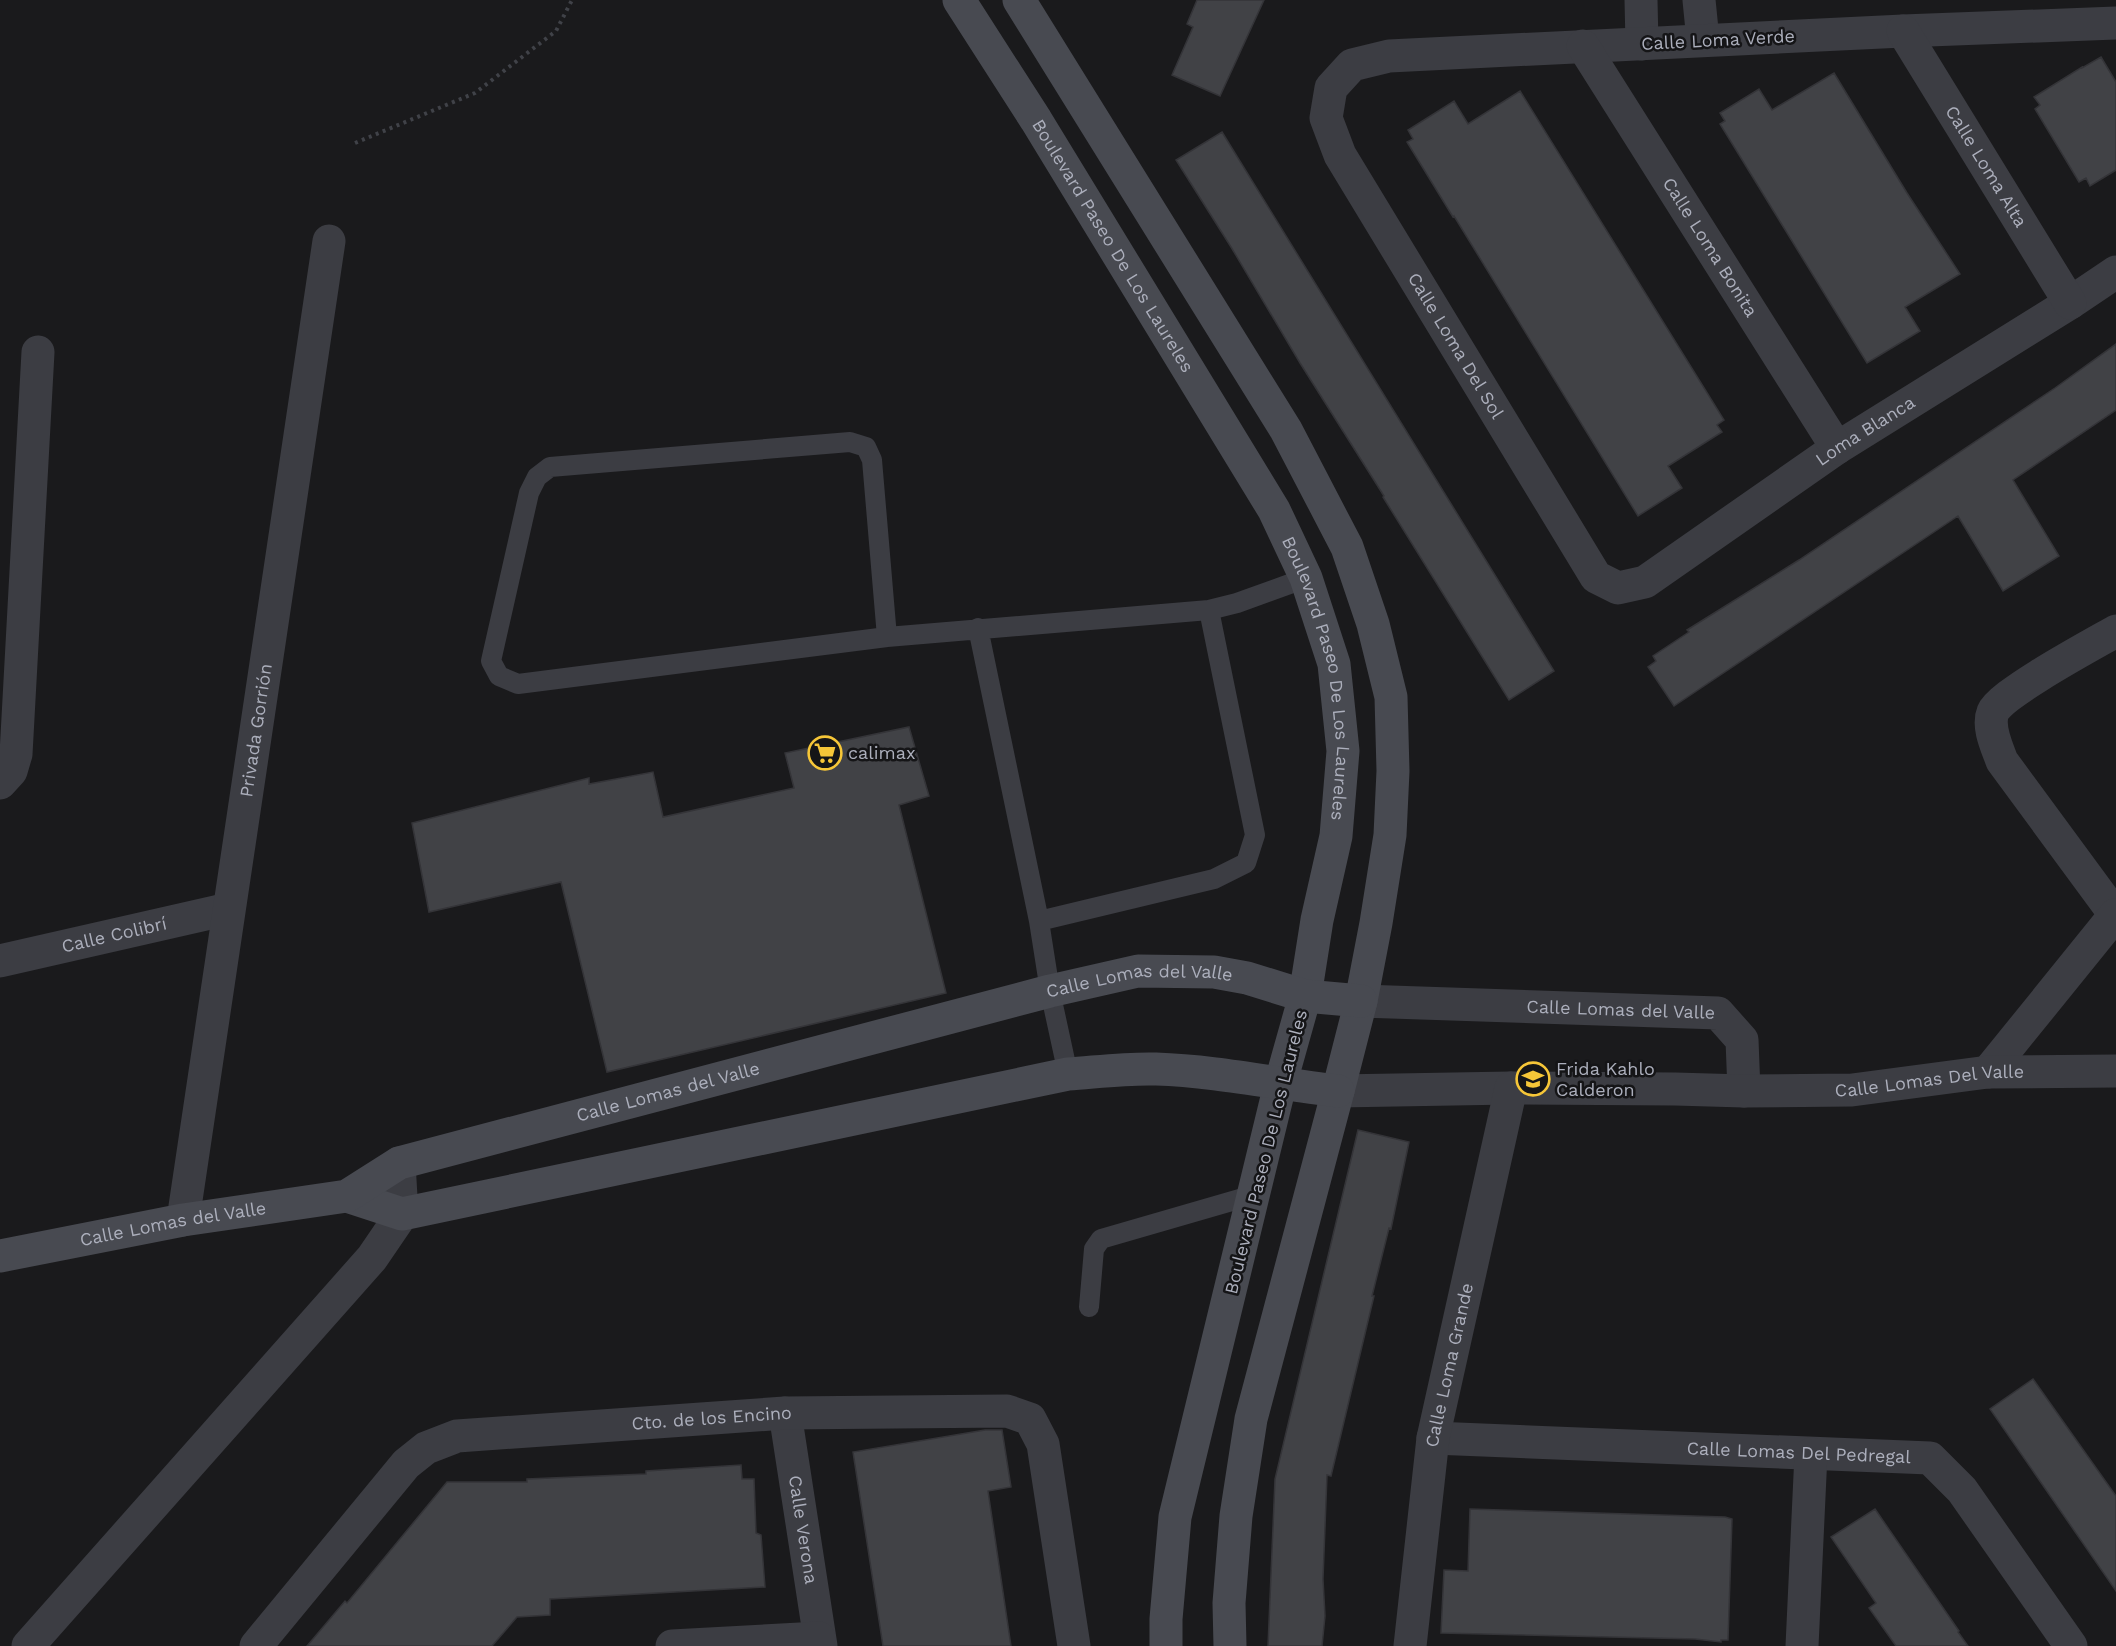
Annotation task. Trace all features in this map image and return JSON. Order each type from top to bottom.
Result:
[{"type":"street","name":"Boulevard Paseo De Los Laureles","points":[[959,0],[1042,130],[1274,510],[1306,578],[1334,664],[1343,752],[1336,836],[1317,920],[1305,996],[1280,1085],[1175,1517],[1166,1619],[1166,1646]]},
{"type":"street","points":[[1019,0],[1286,430],[1347,547],[1373,624],[1391,697],[1393,771],[1390,835],[1361,1001],[1251,1419],[1236,1516],[1229,1603],[1230,1646]]},
{"type":"street","points":[[1641,0],[1642,44]]},
{"type":"street","points":[[1699,0],[1703,40]]},
{"type":"street","name":"Calle Loma Verde","points":[[1331,88],[1352,65],[1389,56],[1903,30],[2116,23]]},
{"type":"street","name":"Calle Loma Alta","points":[[1903,30],[2070,303]]},
{"type":"street","name":"Calle Loma Bonita","points":[[1583,46],[1837,448]]},
{"type":"street","name":"Calle Loma Del Sol","points":[[1331,88],[1326,118],[1340,155],[1596,577],[1617,588]]},
{"type":"street","name":"Privada Gorrión","points":[[183,1220],[329,241]]},
{"type":"street","name":"Loma Blanca","points":[[1617,588],[1645,582],[1837,448],[2116,272]]},
{"type":"street","points":[[0,782],[10,771],[16,754],[38,352]]},
{"type":"street","points":[[1988,1072],[2115,916],[2002,761],[1992,737],[1993,712],[2007,695],[2116,631]]},
{"type":"street","name":"Calle Colibrí","points":[[0,962],[228,909]]},
{"type":"street","name":"Calle Lomas del Valle","points":[[0,1256],[183,1220],[347,1196],[399,1163],[1050,991],[1138,971],[1214,972],[1247,978],[1305,996],[1361,1001],[1718,1013],[1742,1040],[1743,1091],[1511,1088],[1338,1091],[1280,1085],[1213,1073],[1154,1069],[1068,1074],[402,1214],[347,1196]]},
{"type":"street","name":"Calle Lomas Del Valle","points":[[1743,1091],[1852,1090],[1988,1072],[2116,1071]]},
{"type":"street","name":"Calle Loma Grande","points":[[1410,1646],[1433,1438],[1511,1088]]},
{"type":"street","points":[[28,1646],[372,1258],[402,1214],[399,1163]]},
{"type":"street","name":"Cto. de los Encino","points":[[256,1646],[406,1464],[426,1448],[457,1436],[785,1413],[1007,1411],[1030,1419],[1043,1444],[1074,1646]]},
{"type":"street","name":"Calle Verona","points":[[785,1413],[820,1642]]},
{"type":"street","name":"Calle Lomas Del Pedregal","points":[[1433,1438],[1930,1458],[1962,1490],[2072,1646]]},
{"type":"street","points":[[1802,1646],[1811,1454]]},
{"type":"street","points":[[672,1646],[820,1642]]},
{"type":"lane","points":[[887,637],[872,460],[866,447],[850,442],[550,466],[537,477],[529,492],[491,661],[499,676],[518,684],[887,637],[1209,610],[1237,603],[1306,578]]},
{"type":"lane","points":[[1039,921],[1214,879],[1246,863],[1255,835],[1209,610]]},
{"type":"lane","points":[[978,628],[1039,921],[1050,991],[1068,1074]]},
{"type":"lane","points":[[1089,1307],[1094,1249],[1101,1239],[1253,1195]]},
{"type":"path","points":[[355,143],[475,93],[556,31],[572,0]]},
{"type":"building","points":[[1197,0],[1264,0],[1220,96],[1172,75],[1193,27],[1187,24]]},
{"type":"building","points":[[2101,57],[2116,82],[2116,170],[2090,186],[2086,178],[2079,182],[2035,109],[2040,105],[2034,97]]},
{"type":"building","points":[[1834,73],[1907,193],[1960,274],[1905,307],[1920,331],[1867,363],[1720,124],[1725,121],[1720,113],[1759,89],[1772,110]]},
{"type":"building","points":[[1520,91],[1724,420],[1717,425],[1722,432],[1668,466],[1682,488],[1638,516],[1407,142],[1413,139],[1408,130],[1454,101],[1468,124]]},
{"type":"building","points":[[1222,132],[1554,671],[1509,700],[1176,160]]},
{"type":"building","points":[[2116,344],[2116,410],[2013,480],[2059,556],[2003,591],[1958,516],[1674,706],[1648,667],[1656,661],[1653,656],[1689,632],[1687,630],[1799,560],[2055,388]]},
{"type":"building","points":[[909,727],[929,796],[899,805],[946,993],[607,1072],[561,882],[429,912],[412,823],[589,778],[589,784],[653,772],[663,817],[794,788],[785,753]]},
{"type":"building","points":[[1358,1130],[1409,1142],[1391,1229],[1389,1228],[1372,1296],[1374,1296],[1331,1476],[1327,1475],[1323,1579],[1325,1616],[1322,1646],[1268,1646],[1275,1479]]},
{"type":"building","points":[[2033,1379],[2116,1496],[2116,1591],[1990,1409]]},
{"type":"building","points":[[985,1430],[1002,1430],[1011,1487],[988,1491],[1011,1646],[883,1646],[853,1452]]},
{"type":"building","points":[[741,1465],[742,1479],[754,1479],[756,1533],[761,1535],[765,1587],[550,1599],[550,1615],[517,1617],[492,1646],[307,1646],[345,1601],[347,1603],[447,1482],[527,1482],[527,1479],[646,1474],[646,1471]]},
{"type":"building","points":[[1470,1509],[1732,1519],[1728,1640],[1721,1640],[1721,1642],[1695,1639],[1441,1633],[1444,1570],[1468,1571]]},
{"type":"building","points":[[1875,1509],[1968,1646],[1896,1646],[1869,1608],[1876,1603],[1831,1537]]},
{"type":"place","name":"calimax","points":[[825,753]]},
{"type":"place","name":"Frida Kahlo Calderon","points":[[1533,1079]]}]
